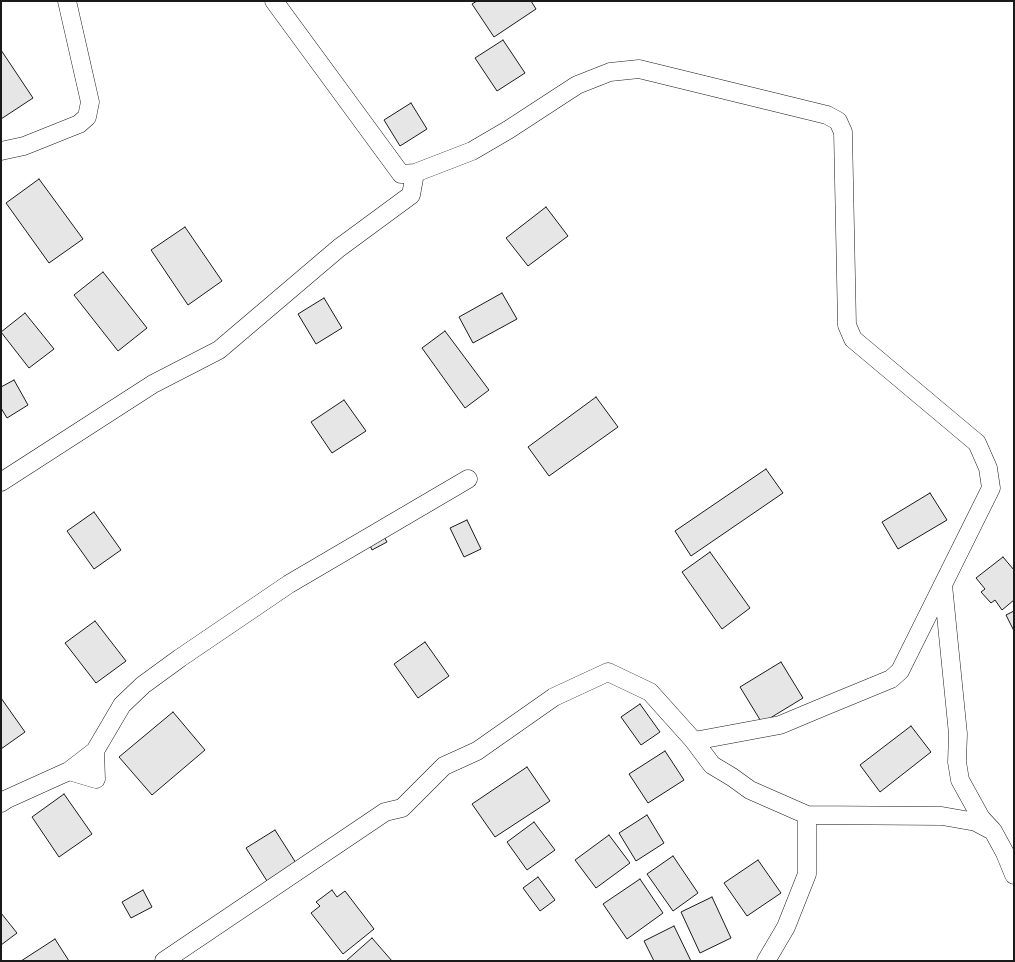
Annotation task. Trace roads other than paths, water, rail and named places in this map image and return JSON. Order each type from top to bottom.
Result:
[{"type":"street","points":[[1,151],[24,146],[79,124],[87,117],[90,102],[67,1]]},
{"type":"street","points":[[274,1],[401,174],[415,173],[472,152],[577,85],[610,72],[639,70],[827,115],[838,121],[843,132],[847,326],[853,339],[977,443],[988,468],[991,488],[900,671],[891,679],[780,725],[694,741]]},
{"type":"street","points":[[1,482],[153,384],[219,350],[339,248],[411,195],[415,173]]},
{"type":"street","points":[[1,803],[69,771],[95,751],[122,705],[143,685],[180,658],[289,584],[468,479]]},
{"type":"street","points":[[942,585],[958,734],[957,762],[960,780],[981,818],[993,831],[1014,875]]},
{"type":"street","points":[[164,961],[385,812],[402,808],[444,766],[477,751],[554,697],[608,672],[650,692],[694,741],[712,765],[750,790],[807,815],[942,816],[976,822],[993,831]]},
{"type":"street","points":[[766,961],[786,927],[806,874],[807,815]]}]
